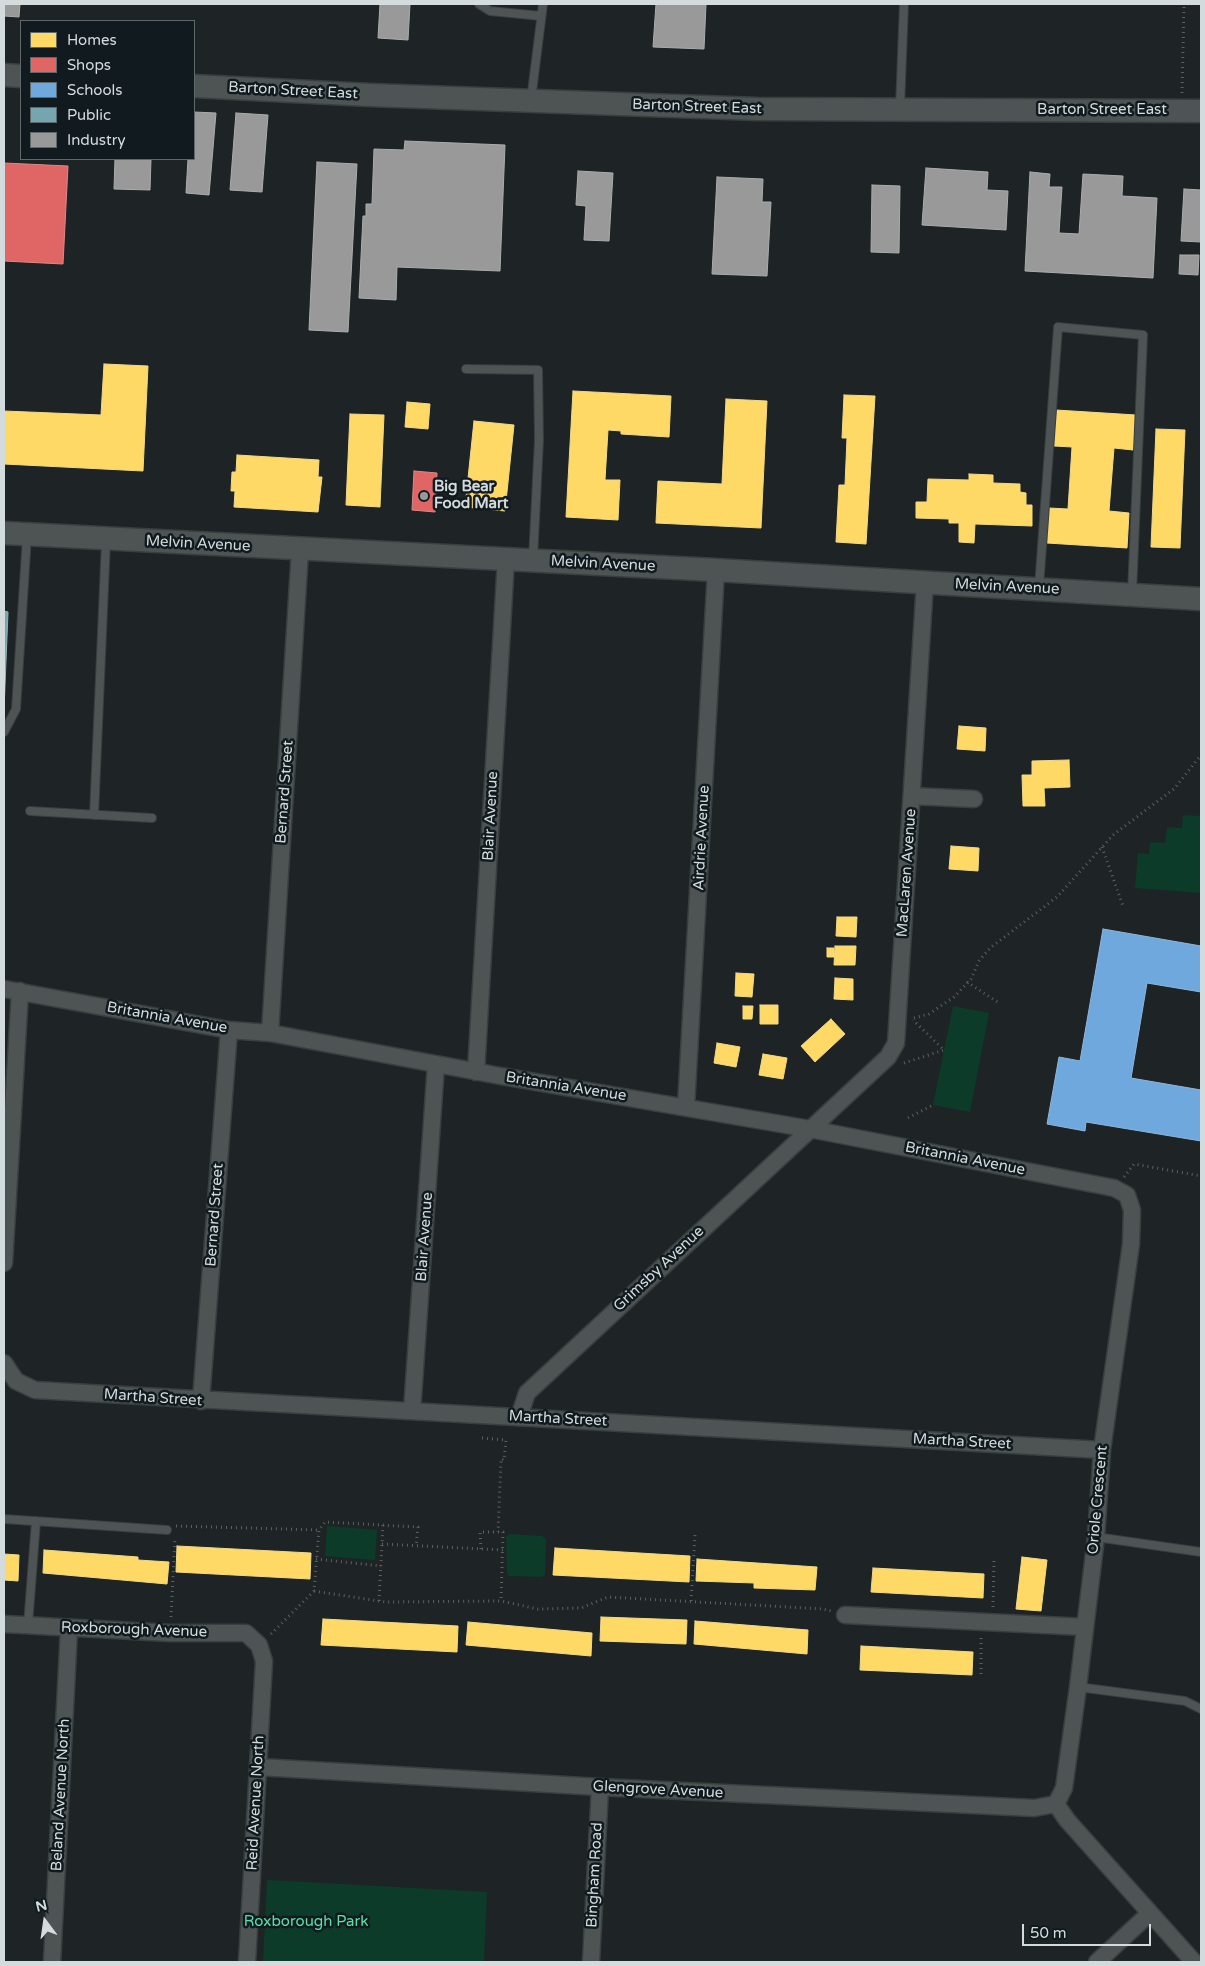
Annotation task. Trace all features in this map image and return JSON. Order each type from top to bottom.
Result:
[{"type":"street","points":[[4,75],[20,76]]},
{"type":"street","name":"Barton Street East","points":[[195,86],[530,102],[758,109],[1192,111]]},
{"type":"street","name":"Melvin Avenue","points":[[4,533],[300,550],[716,570],[1201,599]]},
{"type":"street","name":"Bernard Street","points":[[270,1034],[300,550]]},
{"type":"street","name":"Blair Avenue","points":[[476,1072],[506,559]]},
{"type":"street","name":"Airdrie Avenue","points":[[686,1107],[716,570]]},
{"type":"street","name":"MacLaren Avenue","points":[[810,1129],[888,1056],[896,1043],[905,1021],[912,796],[925,582]]},
{"type":"street","points":[[912,796],[974,799]]},
{"type":"street","name":"Britannia Avenue","points":[[4,988],[229,1030],[270,1034],[476,1072],[810,1129],[1120,1192]]},
{"type":"street","points":[[4,1263],[20,991]]},
{"type":"street","name":"Bernard Street","points":[[201,1401],[229,1030]]},
{"type":"street","name":"Blair Avenue","points":[[412,1411],[436,1064]]},
{"type":"street","name":"Grimsby Avenue","points":[[519,1417],[527,1393],[810,1129]]},
{"type":"street","name":"Oriole Crescent","points":[[1056,1804],[1064,1788],[1078,1687],[1096,1538],[1102,1450],[1131,1244],[1132,1210],[1120,1192]]},
{"type":"street","name":"Martha Street","points":[[4,1362],[16,1381],[35,1390],[201,1401],[1102,1450]]},
{"type":"street","points":[[844,1615],[1085,1627]]},
{"type":"street","name":"Roxborough Avenue","points":[[4,1624],[170,1633],[246,1633],[259,1645]]},
{"type":"street","name":"Beland Avenue North","points":[[52,1962],[69,1629]]},
{"type":"street","name":"Reid Avenue North","points":[[247,1962],[264,1661],[259,1645]]},
{"type":"street","name":"Glengrove Avenue","points":[[259,1767],[600,1787],[1034,1808],[1056,1804]]},
{"type":"street","name":"Bingham Road","points":[[590,1962],[600,1787]]},
{"type":"street","points":[[1056,1804],[1067,1820],[1194,1962]]},
{"type":"street","points":[[1097,1962],[1150,1913]]},
{"type":"lane","points":[[480,4],[490,11],[541,16]]},
{"type":"lane","points":[[530,102],[543,4]]},
{"type":"lane","points":[[900,109],[904,4]]},
{"type":"lane","points":[[1039,589],[1058,328],[1143,335],[1132,595]]},
{"type":"lane","points":[[466,369],[538,370],[540,440],[533,561]]},
{"type":"lane","points":[[4,732],[16,709],[27,534]]},
{"type":"lane","points":[[94,815],[106,539]]},
{"type":"lane","points":[[30,811],[152,818]]},
{"type":"lane","points":[[4,1518],[167,1530]]},
{"type":"lane","points":[[28,1625],[36,1521]]},
{"type":"lane","points":[[1096,1538],[1201,1552]]},
{"type":"lane","points":[[1078,1687],[1186,1701],[1201,1708]]},
{"type":"path","points":[[1184,4],[1192,111]]},
{"type":"path","points":[[905,1021],[929,1014],[954,996],[967,982],[979,960],[990,948],[1057,897],[1113,836],[1174,789],[1201,755]]},
{"type":"path","points":[[1102,847],[1123,906]]},
{"type":"path","points":[[967,982],[999,1003]]},
{"type":"path","points":[[876,1068],[910,1062],[944,1050],[905,1021]]},
{"type":"path","points":[[908,1118],[934,1105]]},
{"type":"path","points":[[1120,1192],[1134,1164],[1201,1176]]},
{"type":"path","points":[[482,1438],[506,1440],[504,1460],[501,1459],[498,1532]]},
{"type":"path","points":[[259,1645],[314,1591],[319,1530],[325,1522],[418,1527],[416,1546]]},
{"type":"path","points":[[379,1601],[383,1525]]},
{"type":"path","points":[[170,1633],[175,1526],[319,1530]]},
{"type":"path","points":[[481,1549],[480,1532],[503,1532],[501,1601]]},
{"type":"path","points":[[691,1602],[696,1534]]},
{"type":"path","points":[[382,1544],[503,1550]]},
{"type":"path","points":[[316,1559],[381,1566]]},
{"type":"path","points":[[981,1674],[994,1560]]},
{"type":"path","points":[[314,1591],[379,1601],[501,1601],[538,1609],[581,1608],[608,1597],[822,1608],[844,1615]]},
{"type":"green space","points":[[1183,815],[1201,816],[1201,893],[1135,888],[1138,853],[1149,854],[1150,842],[1165,843],[1167,827],[1182,828]]},
{"type":"green space","points":[[953,1006],[989,1013],[970,1112],[933,1105]]},
{"type":"green space","points":[[327,1526],[377,1530],[375,1560],[325,1556]]},
{"type":"green space","points":[[510,1534],[542,1536],[546,1539],[545,1574],[542,1577],[509,1576],[507,1572],[506,1536]]},
{"type":"green space","name":"Roxborough Park","points":[[267,1880],[487,1892],[484,1962],[263,1962]]},
{"type":"building: Homes","points":[[104,364],[148,366],[143,471],[4,464],[4,411],[101,415]]},
{"type":"building: Homes","points":[[573,391],[671,396],[669,437],[621,434],[621,431],[608,430],[605,480],[620,480],[618,520],[566,517]]},
{"type":"building: Homes","points":[[844,395],[875,396],[866,544],[836,542],[839,485],[845,485],[847,438],[842,438]]},
{"type":"building: Homes","points":[[726,399],[767,401],[761,528],[656,523],[658,481],[722,484]]},
{"type":"building: Homes","points":[[407,402],[430,404],[428,429],[405,427]]},
{"type":"building: Homes","points":[[1056,410],[1136,415],[1133,450],[1114,448],[1109,511],[1129,513],[1127,548],[1047,543],[1049,508],[1068,509],[1072,447],[1054,446]]},
{"type":"building: Homes","points":[[350,414],[384,415],[380,507],[346,505]]},
{"type":"building: Homes","points":[[474,421],[514,425],[505,511],[465,507]]},
{"type":"building: Homes","points":[[1156,429],[1185,430],[1180,548],[1151,547]]},
{"type":"building: Homes","points":[[237,455],[319,460],[318,477],[322,477],[318,512],[234,507],[235,491],[231,491],[232,472],[236,472]]},
{"type":"building: Homes","points":[[969,474],[993,475],[993,483],[1020,484],[1020,492],[1026,493],[1026,505],[1032,505],[1032,526],[975,524],[974,543],[959,542],[959,523],[949,523],[949,519],[916,518],[916,502],[927,502],[928,479],[969,480]]},
{"type":"building: Homes","points":[[959,726],[986,728],[985,751],[957,749]]},
{"type":"building: Homes","points":[[1069,760],[1070,787],[1044,788],[1045,806],[1023,806],[1022,775],[1032,775],[1032,761]]},
{"type":"building: Homes","points":[[951,846],[979,848],[978,871],[949,869]]},
{"type":"building: Homes","points":[[837,917],[857,917],[856,937],[836,936]]},
{"type":"building: Homes","points":[[835,946],[856,946],[855,965],[834,965]]},
{"type":"building: Homes","points":[[827,948],[834,948],[834,957],[827,957]]},
{"type":"building: Homes","points":[[736,973],[754,974],[752,997],[735,996]]},
{"type":"building: Homes","points":[[835,978],[853,979],[853,1000],[834,999]]},
{"type":"building: Homes","points":[[760,1005],[778,1005],[778,1024],[760,1024]]},
{"type":"building: Homes","points":[[743,1006],[753,1006],[752,1019],[743,1019]]},
{"type":"building: Homes","points":[[831,1019],[845,1034],[815,1062],[801,1046]]},
{"type":"building: Homes","points":[[717,1043],[740,1047],[736,1067],[714,1063]]},
{"type":"building: Homes","points":[[763,1054],[787,1058],[783,1079],[759,1075]]},
{"type":"building: Homes","points":[[177,1546],[311,1553],[310,1579],[176,1572]]},
{"type":"building: Homes","points":[[555,1548],[690,1556],[689,1582],[553,1575]]},
{"type":"building: Homes","points":[[44,1550],[138,1557],[138,1560],[169,1562],[167,1584],[43,1573]]},
{"type":"building: Homes","points":[[4,1554],[19,1555],[18,1581],[4,1580]]},
{"type":"building: Homes","points":[[1022,1557],[1047,1560],[1041,1611],[1016,1609]]},
{"type":"building: Homes","points":[[697,1559],[817,1567],[815,1590],[754,1588],[754,1583],[696,1581]]},
{"type":"building: Homes","points":[[873,1568],[984,1574],[983,1598],[871,1592]]},
{"type":"building: Homes","points":[[601,1617],[687,1620],[686,1644],[600,1641]]},
{"type":"building: Homes","points":[[323,1619],[458,1626],[457,1652],[321,1645]]},
{"type":"building: Homes","points":[[695,1621],[808,1630],[807,1654],[694,1644]]},
{"type":"building: Homes","points":[[468,1622],[592,1633],[591,1656],[466,1645]]},
{"type":"building: Homes","points":[[861,1646],[973,1652],[972,1675],[860,1670]]},
{"type":"building: Shops","points":[[4,163],[68,166],[63,264],[4,261]]},
{"type":"building: Shops","points":[[414,471],[437,473],[435,512],[412,510]]},
{"type":"building: Schools","points":[[1103,929],[1201,946],[1201,992],[1147,983],[1131,1078],[1201,1090],[1201,1141],[1086,1122],[1085,1131],[1047,1124],[1059,1057],[1080,1061]]},
{"type":"building: Public","points":[[4,611],[8,612],[4,710]]},
{"type":"building: Industry","points":[[4,4],[20,4],[19,17],[4,16]]},
{"type":"building: Industry","points":[[380,4],[410,4],[408,40],[378,38]]},
{"type":"building: Industry","points":[[656,4],[706,4],[704,49],[653,47]]},
{"type":"building: Industry","points":[[195,112],[216,113],[209,195],[186,193],[188,160],[195,160]]},
{"type":"building: Industry","points":[[236,113],[268,115],[262,192],[230,190]]},
{"type":"building: Industry","points":[[405,141],[505,145],[500,271],[397,267],[396,300],[359,298],[363,216],[366,216],[366,204],[372,204],[374,149],[404,150]]},
{"type":"building: Industry","points":[[115,160],[151,160],[150,190],[114,189]]},
{"type":"building: Industry","points":[[317,162],[357,164],[348,332],[309,330]]},
{"type":"building: Industry","points":[[926,168],[988,172],[987,190],[1008,191],[1006,230],[922,225]]},
{"type":"building: Industry","points":[[578,171],[613,173],[609,241],[584,240],[586,206],[576,205]]},
{"type":"building: Industry","points":[[1030,172],[1050,174],[1049,187],[1062,187],[1059,233],[1079,234],[1083,174],[1123,176],[1122,196],[1157,198],[1153,278],[1025,271]]},
{"type":"building: Industry","points":[[717,177],[763,179],[762,202],[771,202],[767,276],[712,274]]},
{"type":"building: Industry","points":[[872,185],[900,186],[899,253],[871,252]]},
{"type":"building: Industry","points":[[1184,189],[1201,190],[1201,242],[1181,241]]},
{"type":"building: Industry","points":[[1180,255],[1199,255],[1198,275],[1179,274]]},
{"type":"place","name":"Big Bear Food Mart","points":[[424,496]]}]
